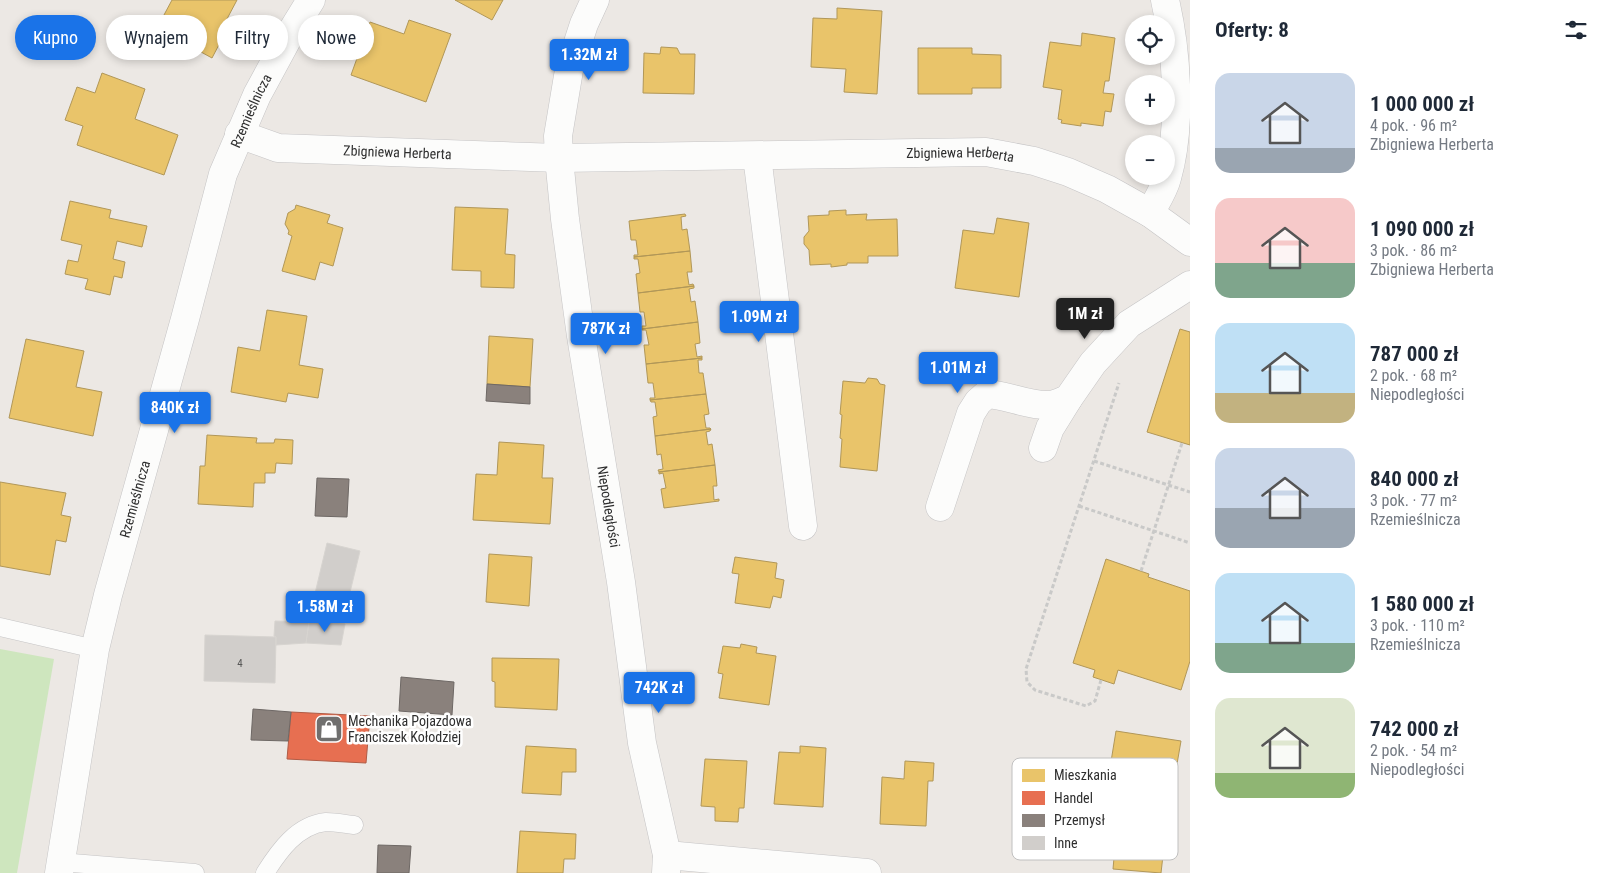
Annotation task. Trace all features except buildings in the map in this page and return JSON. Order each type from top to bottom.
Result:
[{"type":"street","name":"Rzemieślnicza","points":[[60,867],[95,649],[223,174],[257,94],[311,0]]},
{"type":"street","points":[[559,158],[558,136],[569,70],[584,24],[595,0]]},
{"type":"street","points":[[1150,212],[1167,180],[1174,145],[1176,102],[1174,59],[1165,0]]},
{"type":"street","name":"Zbigniewa Herberta","points":[[240,134],[278,148],[527,155],[559,158],[986,152],[1034,161],[1068,172],[1107,189],[1150,212],[1190,242]]},
{"type":"street","points":[[757,156],[803,526]]},
{"type":"street","name":"Niepodległości","points":[[559,158],[579,316],[621,582],[642,743],[666,864],[867,873]]},
{"type":"street","points":[[1043,448],[1050,428],[1068,398],[1093,363],[1129,324],[1190,285]]},
{"type":"street","points":[[940,508],[971,413],[978,402],[987,394],[1001,394],[1034,404],[1050,405],[1068,398]]},
{"type":"lane","points":[[0,627],[95,649]]},
{"type":"lane","points":[[264,873],[288,841],[308,827],[326,822],[354,825]]},
{"type":"lane","points":[[60,867],[117,865],[195,873]]},
{"type":"path","points":[[1101,680],[1095,701],[1086,706],[1035,690],[1027,682],[1026,669],[1120,379]]},
{"type":"path","points":[[1141,571],[1182,443]]},
{"type":"path","points":[[1094,461],[1190,492]]},
{"type":"path","points":[[1079,506],[1190,543]]},
{"type":"green space","points":[[0,649],[54,659],[17,873],[0,873]]},
{"type":"place","name":"Mechanika Pojazdowa Franciszek Kołodziej","points":[[329,729]]}]
